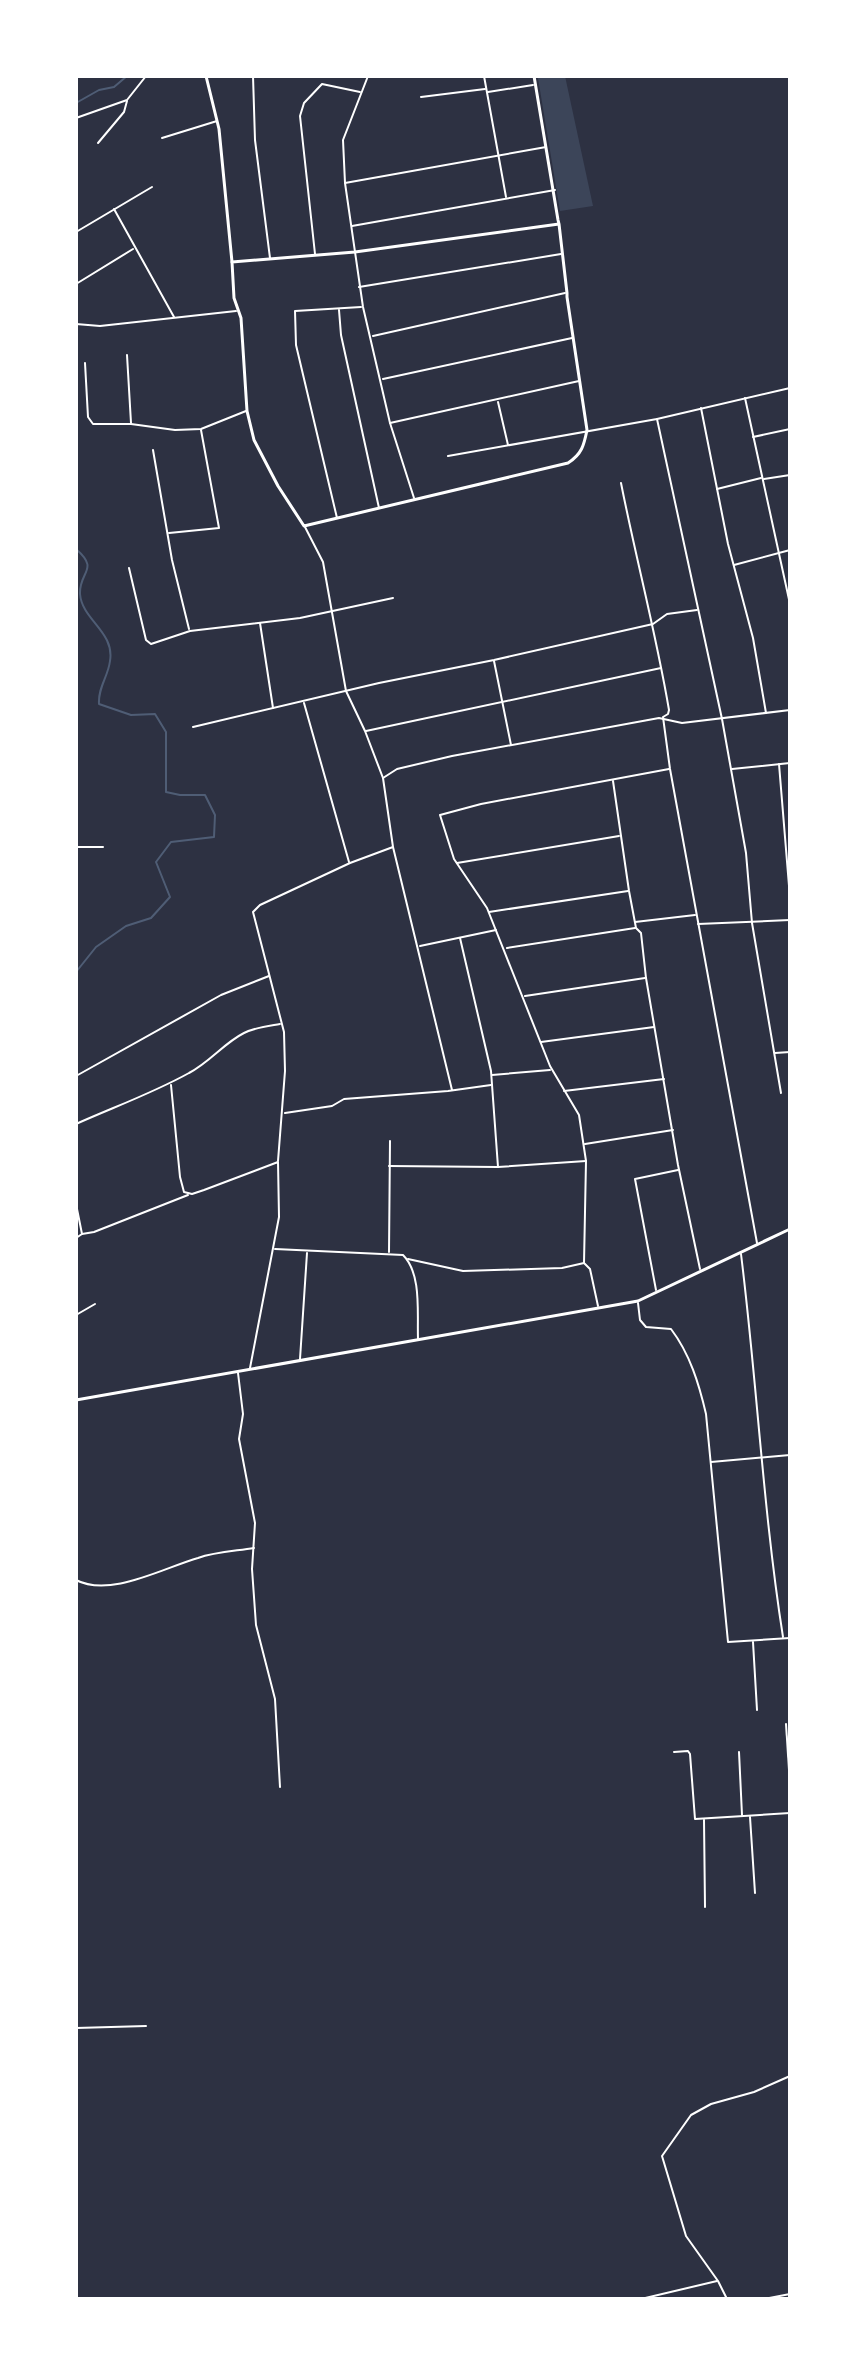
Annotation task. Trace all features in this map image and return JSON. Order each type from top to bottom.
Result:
[{"type":"street","points":[[98,143],[124,112],[127,100],[146,76]]},
{"type":"street","points":[[206,76],[218,120],[237,311],[241,318],[247,411],[254,440],[323,562],[346,691],[383,778],[393,847],[452,1090]]},
{"type":"street","points":[[253,76],[255,140],[271,259]]},
{"type":"street","points":[[368,76],[343,140],[345,183],[363,307],[390,423],[414,500]]},
{"type":"street","points":[[484,76],[506,197]]},
{"type":"street","points":[[304,526],[568,463],[583,448],[587,430],[555,190],[534,76]]},
{"type":"street","points":[[315,255],[300,116],[304,103],[322,84],[361,92]]},
{"type":"street","points":[[421,97],[536,84]]},
{"type":"street","points":[[76,118],[127,100]]},
{"type":"street","points":[[162,138],[218,120]]},
{"type":"street","points":[[345,183],[547,147]]},
{"type":"street","points":[[76,232],[152,187]]},
{"type":"street","points":[[352,226],[555,190]]},
{"type":"street","points":[[114,209],[174,317]]},
{"type":"street","points":[[232,262],[355,252],[559,224]]},
{"type":"street","points":[[76,284],[134,248]]},
{"type":"street","points":[[359,287],[562,253]]},
{"type":"street","points":[[371,337],[567,293]]},
{"type":"street","points":[[337,519],[296,345],[295,311],[363,307]]},
{"type":"street","points":[[339,309],[341,335],[379,509]]},
{"type":"street","points":[[76,324],[100,326],[237,311]]},
{"type":"street","points":[[381,380],[573,338]]},
{"type":"street","points":[[127,355],[131,424]]},
{"type":"street","points":[[85,363],[88,417],[93,424],[201,429],[247,411]]},
{"type":"street","points":[[390,423],[580,381]]},
{"type":"street","points":[[448,456],[657,419],[790,388]]},
{"type":"street","points":[[744,397],[790,604]]},
{"type":"street","points":[[498,400],[508,445]]},
{"type":"street","points":[[701,407],[733,566],[753,638],[766,713]]},
{"type":"street","points":[[657,419],[722,719],[746,853],[752,923],[781,1093]]},
{"type":"street","points":[[168,533],[219,528],[201,429]]},
{"type":"street","points":[[753,437],[790,429]]},
{"type":"street","points":[[153,450],[172,560],[190,631]]},
{"type":"street","points":[[717,489],[790,475]]},
{"type":"street","points":[[383,778],[397,769],[668,714],[662,668],[621,483]]},
{"type":"street","points":[[733,566],[790,550]]},
{"type":"street","points":[[129,568],[148,643],[190,631],[331,612],[393,598]]},
{"type":"street","points":[[193,727],[653,624],[667,614],[698,609]]},
{"type":"street","points":[[259,622],[273,710]]},
{"type":"street","points":[[494,660],[511,745]]},
{"type":"street","points":[[365,731],[662,668]]},
{"type":"street","points":[[303,701],[350,863]]},
{"type":"street","points":[[663,717],[682,723],[790,710]]},
{"type":"street","points":[[663,717],[697,924],[757,1245]]},
{"type":"street","points":[[729,770],[790,763]]},
{"type":"street","points":[[779,764],[790,898]]},
{"type":"street","points":[[598,1307],[590,1269],[584,1263],[586,1161],[579,1115],[552,1070],[489,912],[457,863],[439,819],[442,813],[670,769]]},
{"type":"street","points":[[613,780],[629,891],[636,928],[641,933],[679,1170],[701,1271]]},
{"type":"street","points":[[457,863],[620,836]]},
{"type":"street","points":[[76,847],[103,847]]},
{"type":"street","points":[[250,1368],[279,1217],[278,1162],[286,1055],[282,1024],[253,918],[255,907],[350,863],[393,847]]},
{"type":"street","points":[[489,912],[629,891]]},
{"type":"street","points":[[635,922],[696,915]]},
{"type":"street","points":[[697,924],[790,920]]},
{"type":"street","points":[[505,949],[636,928]]},
{"type":"street","points":[[419,946],[497,929]]},
{"type":"street","points":[[460,938],[491,1075],[498,1167]]},
{"type":"street","points":[[76,1076],[221,995],[269,976]]},
{"type":"street","points":[[523,996],[646,978]]},
{"type":"street","points":[[76,1124],[130,1102],[206,1064],[245,1032],[282,1024]]},
{"type":"street","points":[[540,1042],[655,1027]]},
{"type":"street","points":[[774,1053],[790,1052]]},
{"type":"street","points":[[491,1075],[552,1070]]},
{"type":"street","points":[[563,1091],[664,1079]]},
{"type":"street","points":[[171,1085],[181,1186],[188,1194]]},
{"type":"street","points":[[282,1113],[332,1106],[344,1099],[492,1085]]},
{"type":"street","points":[[584,1145],[673,1130]]},
{"type":"street","points":[[389,1253],[390,1141]]},
{"type":"street","points":[[389,1166],[498,1167],[586,1161]]},
{"type":"street","points":[[76,1238],[278,1162]]},
{"type":"street","points":[[656,1292],[635,1179],[679,1170]]},
{"type":"street","points":[[76,1204],[82,1234]]},
{"type":"street","points":[[76,1400],[638,1301],[790,1229]]},
{"type":"street","points":[[273,1249],[397,1253],[463,1271],[562,1268],[584,1263]]},
{"type":"street","points":[[300,1360],[307,1252]]},
{"type":"street","points":[[741,1253],[772,1571],[783,1639]]},
{"type":"street","points":[[407,1258],[416,1285],[418,1339]]},
{"type":"street","points":[[638,1301],[640,1320],[646,1327],[671,1329],[699,1384],[706,1414],[728,1642],[790,1638]]},
{"type":"street","points":[[76,1315],[95,1304]]},
{"type":"street","points":[[238,1371],[243,1414],[239,1439],[255,1523],[252,1569],[256,1625],[275,1699],[280,1787]]},
{"type":"street","points":[[709,1462],[790,1455]]},
{"type":"street","points":[[76,1580],[90,1587],[129,1581],[200,1557],[254,1548]]},
{"type":"street","points":[[753,1640],[757,1710]]},
{"type":"street","points":[[786,1724],[790,1785]]},
{"type":"street","points":[[674,1752],[688,1751],[690,1754],[695,1819],[790,1813]]},
{"type":"street","points":[[739,1752],[742,1816]]},
{"type":"street","points":[[750,1815],[755,1893]]},
{"type":"street","points":[[704,1819],[705,1907]]},
{"type":"street","points":[[76,2028],[146,2026]]},
{"type":"street","points":[[727,2299],[686,2236],[662,2156],[691,2115],[711,2104],[754,2092],[790,2076]]},
{"type":"street","points":[[641,2299],[718,2281]]},
{"type":"street","points":[[764,2299],[790,2294]]},
{"type":"shaded area","points":[[565,76],[593,206],[560,211],[538,78]]},
{"type":"waterway","points":[[76,103],[99,90],[114,87],[127,76]]},
{"type":"waterway","points":[[76,549],[88,566],[81,586],[82,603],[108,642],[110,651],[99,704],[131,715],[155,714],[166,732],[166,792],[205,795],[215,815],[214,837],[171,842],[156,862],[170,897],[151,918],[126,926],[96,947],[76,972]]}]
